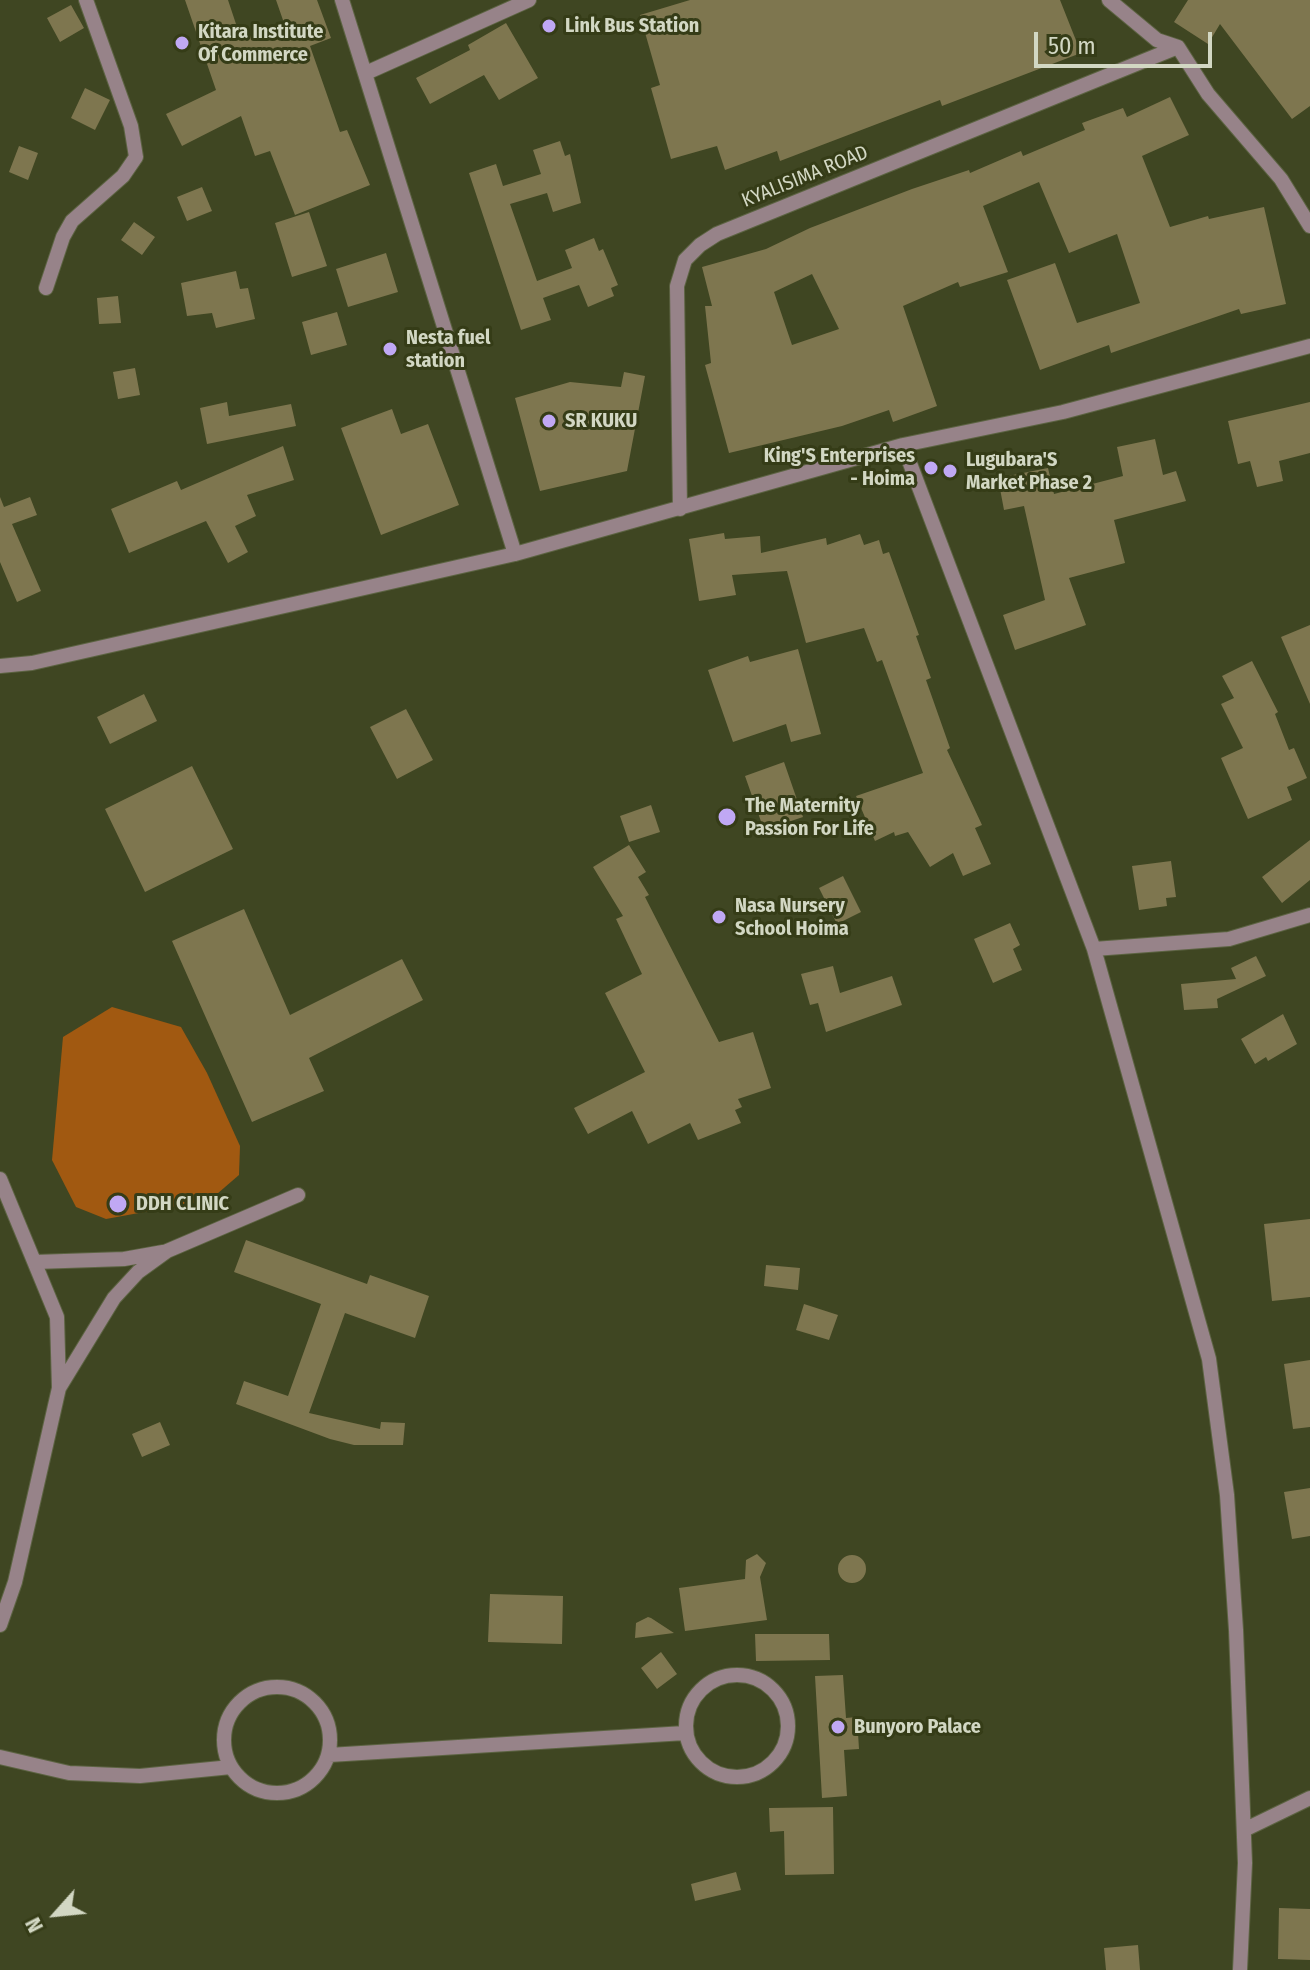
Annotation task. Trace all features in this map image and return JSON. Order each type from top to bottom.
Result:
[{"type":"street","points":[[46,288],[63,237],[72,221],[123,176],[136,157],[131,126],[86,0]]},
{"type":"street","points":[[342,0],[515,554]]},
{"type":"street","points":[[366,73],[529,0]]},
{"type":"street","points":[[1109,0],[1157,40],[1178,47],[1208,94],[1281,179],[1310,226]]},
{"type":"street","name":"KYALISIMA ROAD","points":[[680,509],[677,286],[685,260],[700,245],[717,234],[1178,47]]},
{"type":"street","points":[[0,666],[32,663],[515,554],[903,445],[1063,412],[1310,346]]},
{"type":"street","points":[[903,445],[1094,949],[1209,1359],[1227,1495],[1244,1830],[1240,1970]]},
{"type":"street","points":[[1094,949],[1229,939],[1310,915]]},
{"type":"street","points":[[0,1179],[57,1317],[59,1388],[23,1552],[0,1625]]},
{"type":"street","points":[[35,1262],[124,1259],[167,1251],[298,1195]]},
{"type":"street","points":[[59,1388],[114,1298],[138,1272],[167,1251]]},
{"type":"street","points":[[752,1675],[780,1697],[789,1731],[780,1754],[762,1771],[738,1778],[714,1773],[695,1757],[685,1733],[691,1699],[700,1691],[718,1677],[752,1675]]},
{"type":"street","points":[[283,1686],[301,1691],[316,1702],[327,1718],[331,1737],[329,1755],[320,1774],[304,1787],[284,1794],[263,1792],[244,1782],[231,1767],[223,1744],[227,1721],[240,1701],[260,1689],[283,1686]]},
{"type":"street","points":[[329,1755],[685,1733]]},
{"type":"street","points":[[0,1757],[69,1773],[126,1776],[231,1767]]},
{"type":"street","points":[[1244,1830],[1310,1798]]},
{"type":"shaded area","points":[[112,1007],[181,1027],[207,1073],[240,1146],[239,1175],[210,1200],[106,1219],[76,1207],[52,1160],[63,1037]]},
{"type":"building","points":[[185,0],[228,0],[241,39],[284,23],[276,0],[317,0],[331,38],[310,46],[340,132],[347,130],[370,185],[295,215],[270,151],[255,156],[241,116],[182,146],[166,114],[216,90]]},
{"type":"building","points":[[690,0],[1060,0],[1081,53],[942,106],[940,100],[780,161],[777,151],[725,170],[717,146],[671,159],[651,88],[660,85],[640,15]]},
{"type":"building","points":[[1188,0],[1310,0],[1310,106],[1292,119],[1220,24],[1208,44],[1174,22]]},
{"type":"building","points":[[71,5],[84,28],[60,42],[47,18]]},
{"type":"building","points":[[506,23],[538,78],[499,100],[484,75],[430,104],[416,78],[470,50],[468,45]]},
{"type":"building","points":[[85,88],[110,100],[95,130],[71,118]]},
{"type":"building","points":[[1170,97],[1189,135],[1142,156],[1170,227],[1208,216],[1209,219],[1264,207],[1286,304],[1241,314],[1239,309],[1111,353],[1109,345],[1040,370],[1007,280],[1055,263],[1077,323],[1140,303],[1117,234],[1069,253],[1039,182],[983,206],[1008,272],[960,287],[958,282],[903,306],[937,406],[893,422],[889,410],[842,426],[729,453],[705,365],[711,363],[705,306],[712,306],[702,267],[766,249],[810,228],[912,189],[969,170],[970,173],[1021,151],[1023,156],[1085,130],[1082,123],[1123,108],[1127,117]],"holes":[[[812,274],[839,329],[792,345],[774,292]]]},
{"type":"building","points":[[560,141],[565,156],[570,154],[581,203],[553,212],[547,193],[510,204],[537,281],[572,268],[565,250],[594,238],[599,251],[603,249],[618,285],[611,288],[614,296],[588,307],[579,285],[543,298],[551,320],[521,330],[469,173],[496,164],[503,186],[541,174],[533,150]]},
{"type":"building","points":[[19,146],[38,153],[28,180],[9,172]]},
{"type":"building","points":[[202,187],[212,211],[187,221],[177,197]]},
{"type":"building","points":[[309,212],[327,266],[292,277],[275,223]]},
{"type":"building","points":[[134,222],[155,237],[142,255],[121,240]]},
{"type":"building","points":[[386,253],[398,292],[348,307],[336,269]]},
{"type":"building","points":[[236,271],[240,289],[248,288],[255,319],[216,328],[212,313],[187,316],[181,283]]},
{"type":"building","points":[[118,296],[121,323],[99,324],[97,298]]},
{"type":"building","points":[[337,312],[347,345],[311,355],[302,322]]},
{"type":"building","points":[[135,368],[140,395],[118,399],[113,372]]},
{"type":"building","points":[[624,372],[645,376],[627,471],[540,491],[515,398],[570,382],[621,387]]},
{"type":"building","points":[[227,402],[229,416],[291,404],[296,426],[207,444],[200,408]]},
{"type":"building","points":[[1310,402],[1310,453],[1279,461],[1283,481],[1257,487],[1250,461],[1238,464],[1228,421]]},
{"type":"building","points":[[392,409],[401,434],[428,424],[459,505],[381,535],[341,428]]},
{"type":"building","points":[[1155,439],[1163,475],[1176,471],[1186,501],[1114,520],[1125,563],[1069,578],[1086,625],[1015,650],[1003,615],[1045,600],[1024,506],[1004,510],[998,478],[1048,468],[1054,494],[1123,476],[1117,447]]},
{"type":"building","points":[[283,446],[294,480],[247,495],[256,516],[235,526],[248,552],[228,563],[206,521],[129,553],[111,509],[177,481],[181,490]]},
{"type":"building","points":[[0,497],[4,507],[30,497],[37,515],[12,524],[41,591],[17,602],[0,562]]},
{"type":"building","points":[[724,533],[725,539],[760,536],[761,553],[826,538],[827,545],[860,534],[864,545],[879,540],[883,554],[889,552],[919,635],[916,636],[931,678],[926,680],[950,748],[947,750],[982,825],[975,828],[991,864],[963,876],[953,853],[930,867],[908,832],[895,836],[894,832],[875,841],[856,796],[923,773],[882,660],[877,662],[864,628],[806,643],[787,571],[732,575],[736,595],[699,601],[689,539]]},
{"type":"building","points":[[1310,625],[1310,704],[1281,637]]},
{"type":"building","points":[[798,649],[821,734],[791,742],[786,724],[733,742],[708,670],[748,656],[750,662]]},
{"type":"building","points":[[1252,661],[1278,712],[1275,714],[1289,750],[1294,748],[1307,778],[1287,787],[1292,800],[1248,819],[1221,758],[1243,748],[1221,704],[1234,698],[1222,676]]},
{"type":"building","points":[[144,694],[157,721],[110,744],[97,717]]},
{"type":"building","points":[[406,709],[433,760],[397,779],[370,727]]},
{"type":"building","points":[[784,762],[803,817],[764,830],[745,776]]},
{"type":"building","points":[[192,766],[233,849],[145,892],[105,809]]},
{"type":"building","points":[[651,805],[660,832],[629,842],[620,816]]},
{"type":"building","points":[[1310,840],[1310,880],[1282,903],[1262,877]]},
{"type":"building","points":[[629,845],[646,872],[638,877],[649,895],[645,897],[719,1042],[753,1032],[771,1088],[738,1099],[742,1107],[735,1110],[741,1123],[698,1140],[690,1123],[648,1144],[632,1111],[588,1134],[574,1108],[645,1072],[605,993],[642,974],[616,919],[623,916],[593,867]]},
{"type":"building","points":[[1171,861],[1176,897],[1166,898],[1167,906],[1139,910],[1132,866]]},
{"type":"building","points":[[843,876],[861,912],[837,924],[819,888]]},
{"type":"building","points":[[244,909],[290,1015],[402,959],[423,1000],[309,1058],[324,1091],[252,1122],[172,941]]},
{"type":"building","points":[[1010,923],[1020,945],[1013,949],[1022,970],[993,983],[974,939]]},
{"type":"building","points":[[1256,956],[1266,976],[1217,999],[1218,1008],[1184,1010],[1181,984],[1236,979],[1231,968]]},
{"type":"building","points":[[833,966],[840,993],[892,976],[902,1005],[826,1032],[818,1003],[810,1005],[801,974]]},
{"type":"building","points":[[1283,1014],[1297,1044],[1268,1061],[1266,1057],[1255,1064],[1241,1039]]},
{"type":"building","points":[[1310,1219],[1310,1297],[1272,1301],[1264,1224]]},
{"type":"building","points":[[246,1240],[367,1284],[370,1275],[429,1296],[415,1338],[345,1313],[309,1413],[380,1429],[381,1422],[405,1423],[403,1445],[354,1445],[236,1404],[244,1381],[288,1396],[321,1304],[234,1272]]},
{"type":"building","points":[[766,1265],[800,1268],[798,1290],[764,1286]]},
{"type":"building","points":[[804,1304],[838,1315],[829,1340],[796,1330]]},
{"type":"building","points":[[1310,1360],[1310,1427],[1293,1429],[1284,1364]]},
{"type":"building","points":[[160,1422],[170,1445],[142,1457],[132,1434]]},
{"type":"building","points":[[1310,1488],[1310,1536],[1292,1539],[1284,1492]]},
{"type":"building","points":[[757,1554],[766,1563],[760,1577],[767,1620],[685,1631],[679,1588],[745,1579],[746,1560]]},
{"type":"building","points":[[852,1555],[862,1559],[866,1569],[862,1579],[852,1583],[842,1579],[838,1569],[842,1559]]},
{"type":"building","points":[[490,1594],[563,1596],[562,1644],[488,1642]]},
{"type":"building","points":[[648,1617],[674,1633],[635,1638],[636,1623]]},
{"type":"building","points":[[755,1634],[829,1634],[830,1660],[756,1661]]},
{"type":"building","points":[[661,1652],[677,1674],[657,1689],[641,1668]]},
{"type":"building","name":"Bunyoro Palace","points":[[843,1675],[846,1718],[857,1717],[859,1749],[844,1750],[847,1796],[822,1798],[815,1676]]},
{"type":"building","points":[[833,1807],[834,1874],[785,1875],[784,1831],[770,1832],[769,1808]]},
{"type":"building","points":[[736,1872],[741,1890],[695,1901],[691,1884]]},
{"type":"building","points":[[1279,1908],[1310,1909],[1310,1960],[1278,1959]]},
{"type":"building","points":[[1138,1945],[1140,1970],[1106,1970],[1104,1948]]},
{"type":"place","name":"Link Bus Station","points":[[549,26]]},
{"type":"place","name":"Kitara Institute Of Commerce","points":[[182,43]]},
{"type":"place","name":"Nesta fuel station","points":[[390,349]]},
{"type":"place","name":"SR KUKU","points":[[549,421]]},
{"type":"place","name":"King'S Enterprises - Hoima","points":[[931,468]]},
{"type":"place","name":"Lugubara'S Market Phase 2","points":[[950,471]]},
{"type":"place","name":"The Maternity Passion For Life","points":[[727,817]]},
{"type":"place","name":"Nasa Nursery School Hoima","points":[[719,917]]},
{"type":"place","name":"DDH CLINIC","points":[[118,1204]]},
{"type":"place","name":"Bunyoro Palace","points":[[838,1727]]}]
